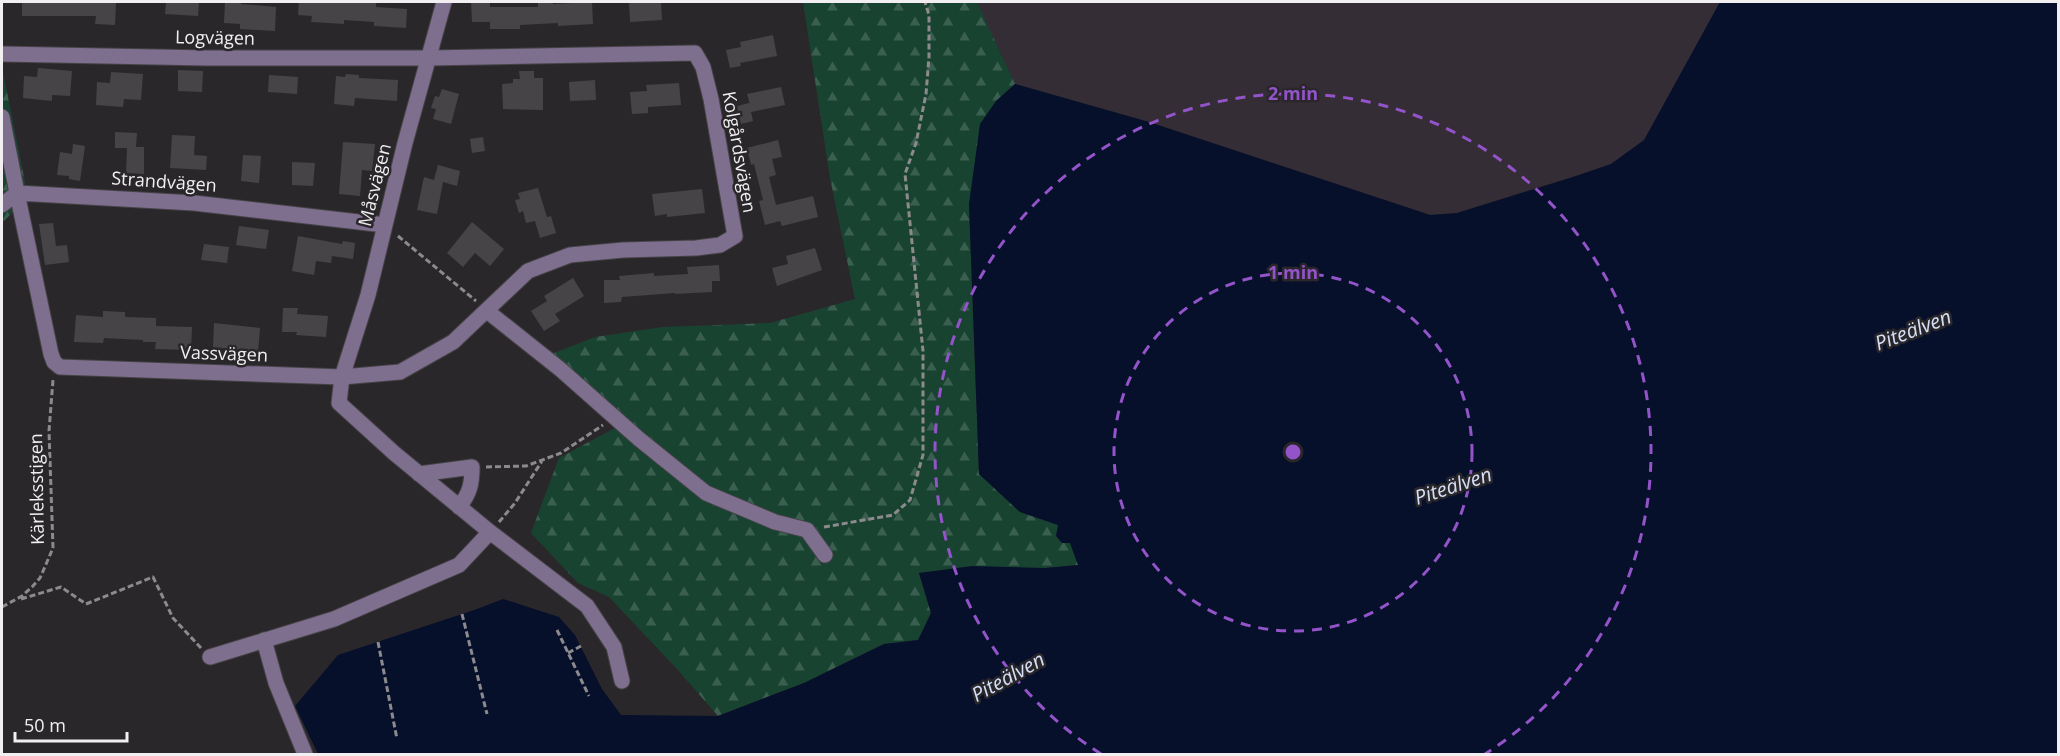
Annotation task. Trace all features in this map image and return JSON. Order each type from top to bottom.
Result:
[{"type":"street","name":"Måsvägen","points":[[342,377],[368,295],[444,2]]},
{"type":"street","name":"Kolgårdsvägen","points":[[342,377],[400,372],[453,342],[528,271],[570,255],[624,250],[696,248],[720,244],[735,236],[703,67],[695,53],[429,58]]},
{"type":"street","name":"Logvägen","points":[[2,54],[207,58],[429,58]]},
{"type":"street","points":[[2,117],[54,362]]},
{"type":"street","points":[[2,205],[17,193]]},
{"type":"street","name":"Strandvägen","points":[[17,193],[194,203],[385,225]]},
{"type":"street","points":[[488,311],[706,493],[775,522],[807,530],[825,555]]},
{"type":"street","name":"Vassvägen","points":[[54,362],[60,367],[71,368],[342,377]]},
{"type":"street","points":[[342,377],[339,403],[459,507],[588,606],[614,647],[622,681]]},
{"type":"street","points":[[419,474],[472,467],[472,485],[459,507]]},
{"type":"street","points":[[210,657],[334,619],[459,565],[490,532]]},
{"type":"street","points":[[264,640],[276,683],[305,754]]},
{"type":"path","points":[[807,530],[893,515],[910,500],[924,455],[923,351],[905,174],[916,142],[926,94],[929,15],[925,2]]},
{"type":"path","points":[[385,225],[488,311]]},
{"type":"path","name":"Kärleksstigen","points":[[14,602],[40,578],[53,548],[49,431],[54,362]]},
{"type":"path","points":[[472,467],[526,466],[561,453],[615,417]]},
{"type":"path","points":[[490,532],[515,503],[543,459]]},
{"type":"path","name":"Kärleksstigen","points":[[2,607],[61,588],[86,604],[153,577],[173,618],[210,657]]},
{"type":"path","points":[[462,614],[487,714]]},
{"type":"path","points":[[557,630],[588,696]]},
{"type":"path","points":[[378,642],[397,740]]},
{"type":"path","points":[[568,653],[581,646]]},
{"type":"shaded area","points":[[977,2],[1720,2],[1645,140],[1611,164],[1457,213],[1431,215],[1149,122],[1015,84]]},
{"type":"green space","points":[[803,2],[977,2],[1015,84],[996,101],[969,204],[979,474],[1020,512],[1059,525],[1079,565],[919,573],[931,613],[919,640],[884,644],[804,683],[718,716],[609,597],[578,583],[531,533],[559,458],[626,422],[549,355],[595,337],[663,327],[770,323],[855,299],[830,178]]},
{"type":"green space","points":[[2,67],[28,197],[2,223]]},
{"type":"water","name":"Piteälven","points":[[1720,2],[2058,2],[2058,754],[318,754],[295,706],[338,655],[503,599],[559,617],[575,635],[602,689],[621,715],[718,716],[804,683],[884,644],[918,640],[931,613],[919,573],[972,566],[1045,568],[1078,565],[1070,543],[1062,543],[1056,536],[1058,525],[1020,512],[979,474],[969,204],[980,124],[996,101],[1015,84],[1149,122],[1430,215],[1457,213],[1611,164],[1644,140]]},
{"type":"building","points":[[22,2],[116,2],[115,25],[95,24],[96,16],[22,16]]},
{"type":"building","points":[[166,2],[199,2],[198,16],[165,14]]},
{"type":"building","points":[[225,2],[276,7],[275,31],[240,29],[240,24],[224,23]]},
{"type":"building","points":[[299,2],[376,2],[376,7],[407,9],[406,28],[374,26],[374,22],[344,20],[344,24],[311,22],[312,16],[298,15]]},
{"type":"building","points":[[471,2],[490,2],[490,7],[538,7],[538,2],[553,2],[553,4],[592,2],[593,24],[558,26],[558,23],[520,25],[520,29],[490,29],[490,22],[472,22]]},
{"type":"building","points":[[629,2],[661,2],[662,20],[630,22]]},
{"type":"building","points":[[773,35],[777,56],[740,63],[741,66],[730,68],[726,50],[741,47],[740,42]]},
{"type":"building","points":[[38,68],[72,71],[70,96],[52,95],[52,101],[23,98],[24,76],[37,77]]},
{"type":"building","points":[[178,70],[203,71],[202,92],[178,91]]},
{"type":"building","points":[[519,71],[534,71],[534,78],[543,78],[543,110],[503,109],[502,84],[513,83],[513,79],[520,79]]},
{"type":"building","points":[[111,72],[143,74],[141,100],[124,99],[123,107],[96,105],[97,82],[110,83]]},
{"type":"building","points":[[346,74],[359,75],[359,78],[398,80],[397,101],[355,98],[354,106],[334,104],[336,76],[345,77]]},
{"type":"building","points":[[269,75],[298,77],[297,94],[268,92]]},
{"type":"building","points":[[595,80],[596,100],[570,101],[569,82]]},
{"type":"building","points":[[679,83],[681,105],[648,107],[648,113],[632,114],[630,92],[647,91],[646,85]]},
{"type":"building","points":[[781,87],[785,105],[751,112],[753,121],[741,124],[737,106],[749,103],[750,105],[747,94]]},
{"type":"building","points":[[442,89],[459,94],[451,124],[433,119],[436,109],[431,108],[435,96],[439,97]]},
{"type":"building","points":[[115,132],[137,133],[136,147],[144,147],[144,174],[126,173],[127,148],[115,148]]},
{"type":"building","points":[[172,135],[195,136],[194,155],[207,156],[206,170],[170,168]]},
{"type":"building","points":[[483,137],[485,151],[472,153],[470,139]]},
{"type":"building","points":[[778,140],[782,157],[772,159],[776,175],[769,177],[776,205],[813,196],[818,217],[782,226],[780,221],[765,225],[759,201],[763,200],[754,164],[751,165],[747,148]]},
{"type":"building","points":[[343,142],[375,144],[372,171],[362,170],[360,196],[339,194]]},
{"type":"building","points":[[73,144],[85,146],[80,181],[69,179],[69,176],[57,175],[60,152],[72,154]]},
{"type":"building","points":[[243,155],[261,156],[259,183],[241,181]]},
{"type":"building","points":[[292,162],[315,163],[313,186],[292,185]]},
{"type":"building","points":[[438,165],[460,171],[457,186],[443,182],[437,214],[417,210],[424,177],[434,180]]},
{"type":"building","points":[[538,188],[547,217],[551,216],[556,233],[540,238],[535,221],[526,223],[523,211],[519,213],[515,200],[520,199],[518,193]]},
{"type":"building","points":[[702,189],[705,213],[655,216],[652,194]]},
{"type":"building","points":[[472,222],[504,249],[490,266],[475,253],[463,267],[447,253]]},
{"type":"building","points":[[53,223],[56,246],[67,245],[69,262],[45,265],[39,224]]},
{"type":"building","points":[[239,226],[269,230],[266,249],[236,245]]},
{"type":"building","points":[[298,236],[342,244],[343,241],[355,243],[353,259],[332,256],[331,263],[316,261],[314,275],[292,271]]},
{"type":"building","points":[[204,244],[229,247],[227,263],[201,260]]},
{"type":"building","points":[[815,248],[822,270],[777,286],[772,268],[788,264],[786,256]]},
{"type":"building","points":[[719,265],[720,281],[712,281],[712,292],[622,297],[621,302],[604,303],[604,280],[620,280],[619,276],[654,273],[654,276],[688,274],[687,267]]},
{"type":"building","points":[[573,278],[584,296],[555,314],[560,321],[544,331],[531,311],[547,301],[544,296]]},
{"type":"building","points":[[283,308],[298,308],[297,314],[328,316],[326,337],[282,332]]},
{"type":"building","points":[[103,311],[125,312],[125,317],[156,318],[156,326],[192,327],[191,350],[155,349],[156,342],[143,342],[143,340],[104,338],[103,343],[74,342],[76,315],[103,317]]},
{"type":"building","points":[[214,323],[260,328],[258,352],[213,347]]}]
